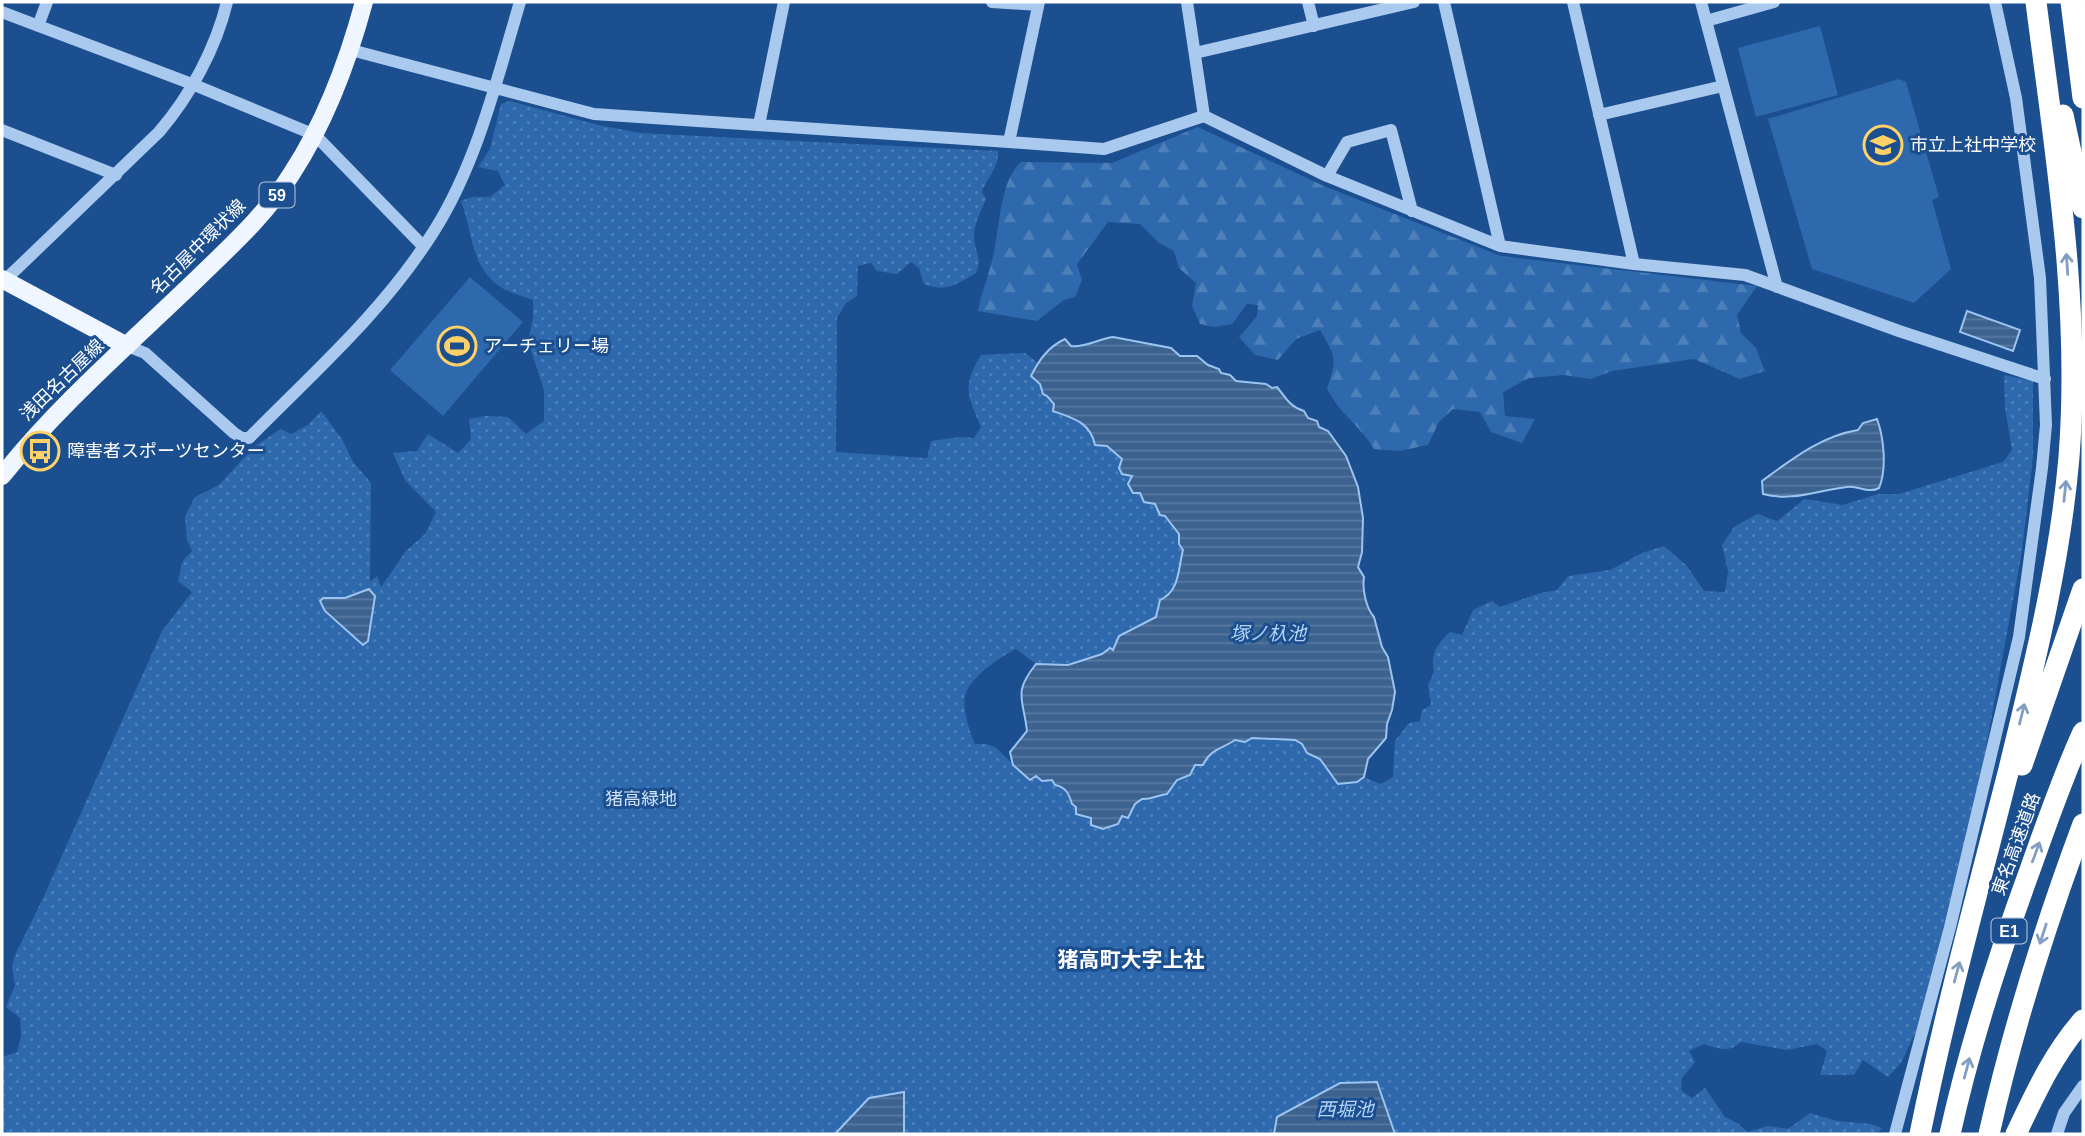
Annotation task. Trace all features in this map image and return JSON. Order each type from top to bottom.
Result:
[{"type":"highway","points":[[2036,2],[2083,208]]},
{"type":"highway","points":[[1920,1134],[1947,1010],[2044,618],[2054,567],[2069,456],[2072,353],[2066,254],[2036,2]]},
{"type":"highway","points":[[2071,2],[2083,98]]},
{"type":"highway","points":[[1982,875],[2083,589]]},
{"type":"highway","name":"東名高速道路","points":[[1950,1134],[1983,1008],[2017,904],[2083,732]]},
{"type":"highway","name":"E1","points":[[1989,1134],[2028,982],[2083,824]]},
{"type":"highway","points":[[2016,1134],[2046,1072],[2083,1020]]},
{"type":"main road","name":"名古屋中環状線","points":[[127,346],[230,247],[269,206],[292,174],[315,135],[351,50],[364,2]]},
{"type":"main road","points":[[3,281],[127,346]]},
{"type":"main road","name":"浅田名古屋線","points":[[2,476],[34,435],[127,346]]},
{"type":"street","points":[[38,26],[47,2]]},
{"type":"street","points":[[3,281],[159,132],[192,84],[221,27],[227,2]]},
{"type":"street","points":[[127,346],[145,353],[234,433],[242,438],[249,438],[361,327],[402,277],[433,233],[467,164],[494,89],[520,2]]},
{"type":"street","points":[[759,125],[785,2]]},
{"type":"street","points":[[992,2],[1039,3],[1009,142]]},
{"type":"street","points":[[1188,2],[1204,116]]},
{"type":"street","points":[[1308,2],[1314,26]]},
{"type":"street","points":[[1195,53],[1414,2]]},
{"type":"street","points":[[1444,2],[1500,246]]},
{"type":"street","points":[[1573,2],[1634,264]]},
{"type":"street","points":[[1701,2],[1777,287]]},
{"type":"street","points":[[1706,21],[1774,2]]},
{"type":"street","points":[[1895,1134],[1950,927],[2019,638],[2046,425],[2040,278],[2029,184],[2016,98],[1995,2]]},
{"type":"street","points":[[2,12],[192,84],[315,135],[422,246]]},
{"type":"street","points":[[351,50],[594,114],[1104,149],[1204,116],[1327,176],[1500,246],[1634,264],[1745,275],[1899,331],[2045,379]]},
{"type":"street","points":[[1599,116],[1723,86]]},
{"type":"street","points":[[2,130],[116,174]]},
{"type":"street","points":[[1327,176],[1347,142],[1391,131],[1412,211]]},
{"type":"street","points":[[2057,1134],[2064,1113],[2083,1086]]},
{"type":"green space","points":[[1820,26],[1838,95],[1756,117],[1738,48]]},
{"type":"green space","points":[[1899,79],[1906,82],[1939,197],[1932,200],[1951,269],[1914,303],[1812,269],[1768,119]]},
{"type":"green space","name":"猪高緑地","points":[[510,101],[598,125],[640,133],[998,151],[995,167],[982,192],[986,199],[975,229],[974,239],[979,259],[976,273],[951,286],[939,288],[924,284],[919,268],[911,262],[897,274],[877,271],[871,263],[858,266],[857,296],[846,303],[837,318],[836,452],[927,458],[931,441],[974,438],[981,427],[972,407],[969,383],[981,355],[1025,353],[1037,362],[1031,376],[1041,384],[1043,394],[1054,405],[1053,411],[1077,419],[1122,459],[1119,468],[1132,476],[1141,493],[1155,504],[1180,534],[1179,544],[1183,550],[1175,585],[1167,596],[1160,600],[1156,617],[1119,636],[1114,650],[1110,648],[1102,654],[1068,665],[1036,664],[1016,649],[994,662],[967,689],[964,701],[975,744],[995,747],[1030,780],[1036,776],[1058,785],[1076,807],[1076,814],[1083,816],[1105,817],[1120,814],[1134,809],[1135,804],[1142,799],[1167,794],[1187,771],[1203,764],[1213,752],[1235,740],[1245,742],[1251,738],[1295,740],[1302,744],[1307,753],[1320,759],[1338,784],[1357,782],[1364,777],[1380,784],[1393,777],[1395,741],[1409,723],[1420,721],[1422,710],[1431,705],[1428,685],[1434,672],[1436,650],[1450,632],[1462,635],[1473,610],[1492,601],[1500,607],[1557,590],[1568,576],[1610,570],[1642,553],[1664,546],[1687,566],[1704,591],[1725,592],[1728,571],[1722,545],[1734,527],[1757,514],[1777,521],[1805,499],[1843,505],[1878,494],[1899,494],[2003,462],[2012,450],[2005,408],[2004,375],[2033,381],[2033,457],[2022,551],[1979,786],[1918,1027],[1901,1063],[1888,1077],[1863,1060],[1854,1075],[1820,1075],[1827,1051],[1817,1044],[1787,1050],[1741,1042],[1728,1049],[1704,1044],[1689,1051],[1695,1062],[1682,1078],[1681,1090],[1692,1098],[1705,1088],[1725,1117],[1739,1124],[1747,1132],[1768,1126],[1788,1129],[1810,1113],[1837,1121],[1871,1124],[1882,1128],[1877,1134],[2,1134],[2,1057],[17,1052],[21,1037],[20,1018],[6,1007],[15,985],[12,967],[15,955],[162,631],[192,592],[178,581],[182,562],[192,551],[187,540],[185,516],[195,497],[219,485],[255,446],[281,429],[291,434],[308,425],[321,411],[342,439],[353,462],[371,483],[370,582],[377,576],[381,587],[406,551],[425,534],[436,512],[405,480],[393,453],[417,451],[428,434],[458,453],[471,439],[469,419],[485,416],[508,417],[526,434],[544,421],[544,390],[528,341],[533,319],[533,300],[502,288],[484,270],[474,249],[461,201],[472,197],[490,197],[505,185],[498,171],[478,167],[490,149],[501,104]]},
{"type":"green space","points":[[1198,127],[1324,186],[1501,256],[1757,286],[1737,315],[1741,333],[1756,348],[1765,371],[1740,379],[1694,359],[1612,371],[1591,379],[1564,375],[1529,378],[1503,392],[1505,416],[1535,419],[1522,443],[1491,432],[1480,412],[1453,409],[1439,422],[1428,445],[1399,451],[1374,449],[1332,397],[1327,388],[1333,359],[1320,330],[1296,339],[1278,360],[1255,355],[1239,337],[1257,316],[1258,305],[1247,304],[1232,324],[1214,327],[1200,324],[1192,306],[1196,283],[1179,268],[1174,251],[1159,243],[1140,224],[1108,222],[1077,264],[1082,280],[1075,297],[1064,300],[1037,321],[978,311],[994,252],[1004,195],[1013,171],[1021,162],[1112,163]]},
{"type":"green space","name":"アーチェリー場","points":[[470,277],[523,322],[443,416],[390,370]]},
{"type":"water","points":[[1967,311],[2020,330],[2013,351],[1960,332]]},
{"type":"water","name":"塚ノ杁池","points":[[1113,337],[1171,348],[1180,356],[1197,356],[1236,381],[1277,387],[1292,405],[1304,411],[1308,418],[1317,421],[1319,427],[1328,431],[1346,456],[1358,487],[1363,518],[1362,552],[1358,567],[1364,577],[1367,604],[1388,657],[1395,692],[1386,738],[1368,759],[1364,777],[1357,782],[1338,784],[1320,759],[1307,753],[1302,744],[1295,740],[1235,740],[1213,752],[1203,765],[1195,765],[1190,775],[1177,780],[1167,794],[1142,799],[1135,804],[1128,818],[1122,816],[1118,824],[1103,829],[1091,825],[1091,818],[1076,814],[1076,807],[1062,787],[1055,785],[1052,780],[1042,781],[1036,776],[1030,780],[1013,765],[1010,752],[1027,731],[1022,689],[1036,664],[1068,665],[1102,654],[1110,648],[1113,650],[1119,636],[1156,617],[1160,600],[1171,591],[1179,572],[1183,550],[1179,544],[1179,534],[1165,516],[1160,515],[1155,504],[1144,502],[1140,493],[1133,493],[1128,484],[1132,476],[1122,474],[1119,468],[1122,459],[1107,446],[1095,445],[1093,437],[1080,422],[1053,411],[1054,404],[1043,394],[1040,384],[1031,376],[1045,354],[1065,339],[1071,346],[1076,346]]},
{"type":"water","points":[[1877,419],[1884,453],[1879,488],[1871,490],[1847,487],[1784,497],[1763,494],[1762,481],[1796,457],[1819,443],[1858,430],[1863,423]]},
{"type":"water","points":[[369,589],[375,596],[368,641],[363,645],[325,611],[320,601],[323,598],[345,598]]},
{"type":"water","name":"西堀池","points":[[1377,1082],[1395,1134],[1274,1134],[1277,1117],[1340,1083]]},
{"type":"water","points":[[904,1092],[904,1134],[835,1134],[869,1098]]},
{"type":"place","name":"市立上社中学校","points":[[1883,145]]},
{"type":"place","name":"アーチェリー場","points":[[457,346]]},
{"type":"place","name":"障害者スポーツセンター","points":[[40,451]]},
{"type":"district","name":"猪高町大字上社","points":[[1131,959]]}]
